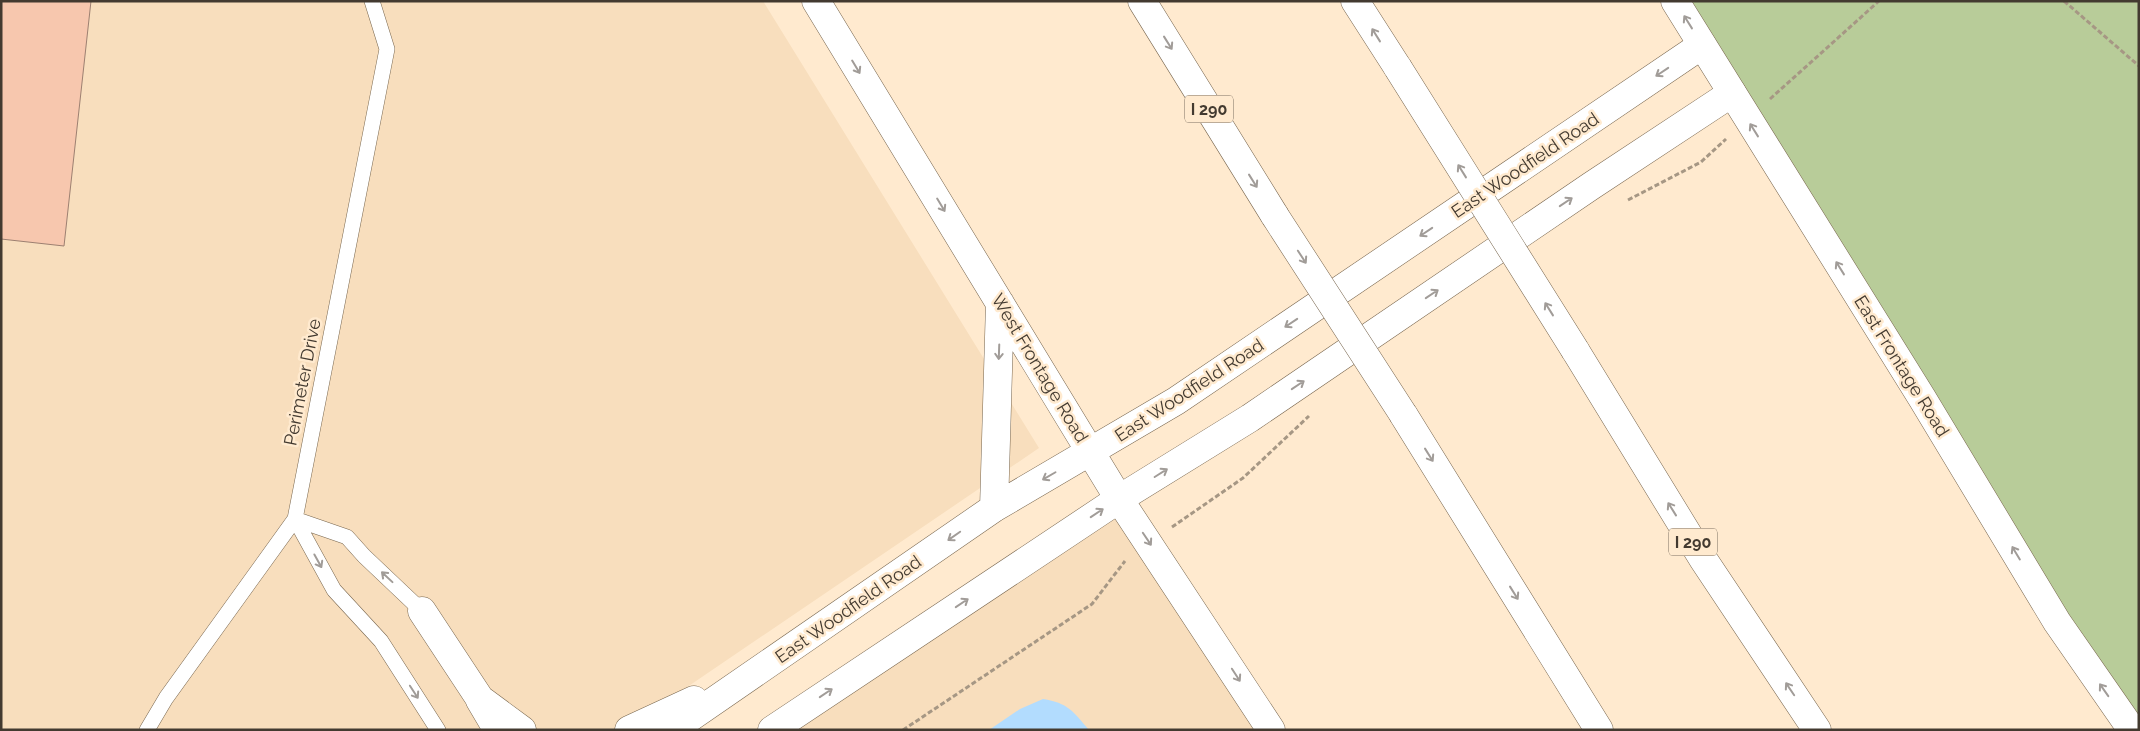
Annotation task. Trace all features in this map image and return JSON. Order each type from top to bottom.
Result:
[{"type":"main road","name":"West Frontage Road","points":[[816,1],[1119,498],[1271,730]]},
{"type":"main road","name":"I 290","points":[[1142,1],[1275,216],[1403,414],[1599,730]]},
{"type":"main road","name":"I 290","points":[[1355,1],[1703,559],[1817,730]]},
{"type":"main road","name":"East Frontage Road","points":[[1674,1],[1922,398],[2057,622],[2132,730]]},
{"type":"main road","name":"East Woodfield Road","points":[[672,730],[994,508],[1176,401],[1702,45]]},
{"type":"main road","points":[[772,730],[1119,498],[1250,418],[1732,92]]},
{"type":"main road","points":[[994,508],[1000,303]]},
{"type":"main road","points":[[422,611],[480,699],[522,730]]},
{"type":"main road","points":[[629,730],[758,672]]},
{"type":"lane","name":"Perimeter Drive","points":[[147,730],[166,698],[294,519],[387,49],[372,1]]},
{"type":"lane","points":[[294,519],[347,537],[364,556],[422,611],[490,730]]},
{"type":"lane","points":[[294,519],[334,590],[381,641],[438,730]]},
{"type":"path","points":[[1748,119],[1879,1]]},
{"type":"path","points":[[2064,1],[2139,66]]},
{"type":"path","points":[[1621,204],[1701,162]]},
{"type":"path","points":[[1196,510],[1243,478],[1315,411]]},
{"type":"path","points":[[903,730],[1092,604],[1126,558]]},
{"type":"shaded area","points":[[1,1],[763,1],[1039,448],[624,730],[1,730]]},
{"type":"shaded area","points":[[1121,487],[1274,730],[780,730]]},
{"type":"green space","points":[[1674,1],[2139,1],[2139,730]]},
{"type":"water","points":[[1043,699],[1058,703],[1069,709],[1089,730],[989,730],[1020,709]]},
{"type":"building","points":[[1,1],[91,1],[64,246],[1,239]]}]
